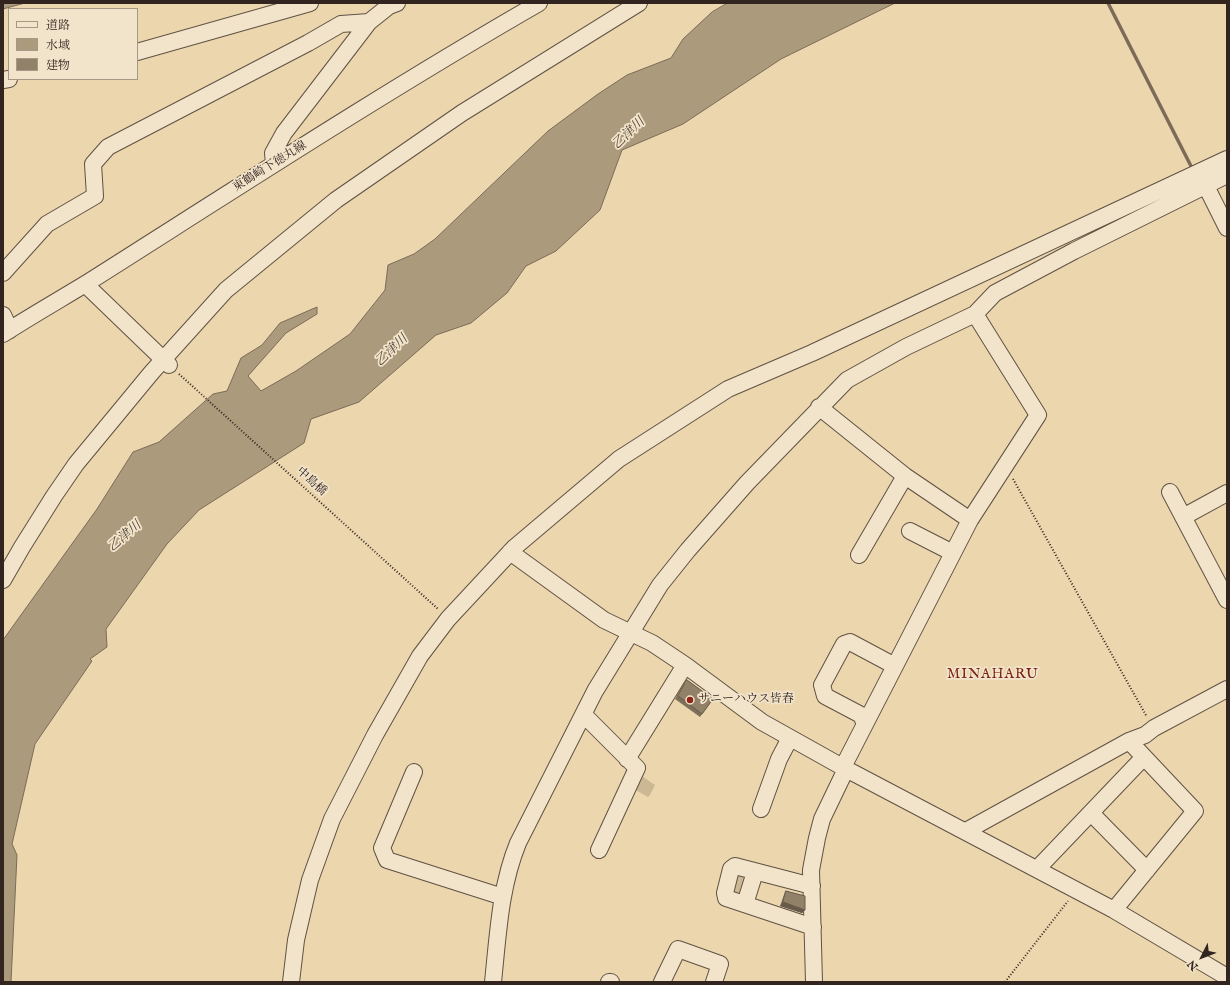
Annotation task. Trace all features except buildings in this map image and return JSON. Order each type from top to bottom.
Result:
[{"type":"street","points":[[138,52],[310,3]]},
{"type":"street","points":[[274,164],[273,153],[284,133],[370,22],[389,6],[397,3]]},
{"type":"street","name":"東鶴崎下徳丸線","points":[[6,332],[85,284],[274,164],[493,30],[540,3]]},
{"type":"street","points":[[3,580],[22,547],[76,464],[166,362],[226,290],[336,200],[462,113],[639,3]]},
{"type":"street","points":[[3,273],[47,224],[95,196],[93,164],[108,148],[308,43],[341,24],[370,22]]},
{"type":"street","points":[[291,982],[296,940],[310,880],[332,819],[375,735],[444,615],[510,552],[619,459],[728,389],[812,353],[1227,159]]},
{"type":"street","points":[[493,982],[503,897],[509,867],[518,842],[595,691],[660,585],[688,550],[747,483],[847,380],[906,346],[975,314],[995,293],[1074,250],[1227,175]]},
{"type":"street","points":[[1206,186],[1227,228]]},
{"type":"street","points":[[1016,257],[1074,250]]},
{"type":"street","points":[[85,284],[166,362]]},
{"type":"street","points":[[814,982],[811,870],[817,838],[827,808],[865,724],[970,520],[1038,415],[975,314]]},
{"type":"street","points":[[3,315],[6,332]]},
{"type":"street","points":[[819,408],[905,476],[970,520]]},
{"type":"street","points":[[859,555],[905,476]]},
{"type":"street","points":[[1170,492],[1227,600]]},
{"type":"street","points":[[1183,517],[1227,492]]},
{"type":"street","points":[[910,531],[953,553]]},
{"type":"street","points":[[510,552],[604,620],[652,643],[685,665],[762,722],[844,768],[1114,910],[1227,977]]},
{"type":"street","points":[[865,724],[861,715],[825,696],[822,686],[844,644],[850,642],[895,666]]},
{"type":"street","points":[[627,759],[685,665]]},
{"type":"street","points":[[966,831],[1129,741],[1145,735],[1154,728],[1227,689]]},
{"type":"street","points":[[584,715],[637,768],[599,850]]},
{"type":"street","points":[[761,809],[779,759],[790,738]]},
{"type":"street","points":[[1114,910],[1195,811],[1129,741]]},
{"type":"street","points":[[1037,869],[1144,757]]},
{"type":"street","points":[[414,772],[382,848],[387,860],[503,897]]},
{"type":"street","points":[[1091,813],[1147,870]]},
{"type":"street","points":[[812,886],[735,866],[731,869],[726,898],[813,927]]},
{"type":"street","points":[[745,904],[755,872]]},
{"type":"street","points":[[662,982],[678,949],[720,964],[714,982]]},
{"type":"path","name":"中島橋","points":[[166,362],[444,615]]},
{"type":"path","points":[[1006,466],[1144,714],[1154,728]]},
{"type":"path","points":[[1005,982],[1076,890]]},
{"type":"shaded area","points":[[639,774],[655,785],[648,797],[632,788]]},
{"type":"shaded area","points":[[734,871],[748,874],[744,897],[732,897]]},
{"type":"water","points":[[3,3],[25,3],[3,9]]},
{"type":"water","name":"乙津川","points":[[728,3],[895,3],[781,59],[683,124],[622,150],[600,210],[556,251],[526,266],[507,293],[471,323],[436,335],[359,402],[311,419],[304,443],[199,510],[167,544],[106,629],[107,647],[90,659],[92,661],[35,744],[12,844],[17,855],[11,982],[3,982],[3,640],[97,509],[133,452],[159,442],[213,394],[227,391],[241,358],[262,345],[280,323],[317,307],[317,314],[286,333],[248,376],[261,391],[296,371],[350,334],[385,290],[388,265],[414,254],[435,239],[548,131],[598,94],[627,75],[671,58],[683,39],[712,12]]},
{"type":"waterway","points":[[1108,3],[1193,170]]},
{"type":"place","name":"サニーハウス皆春","points":[[690,700]]},
{"type":"district","name":"MINAHARU","points":[[993,675]]}]
